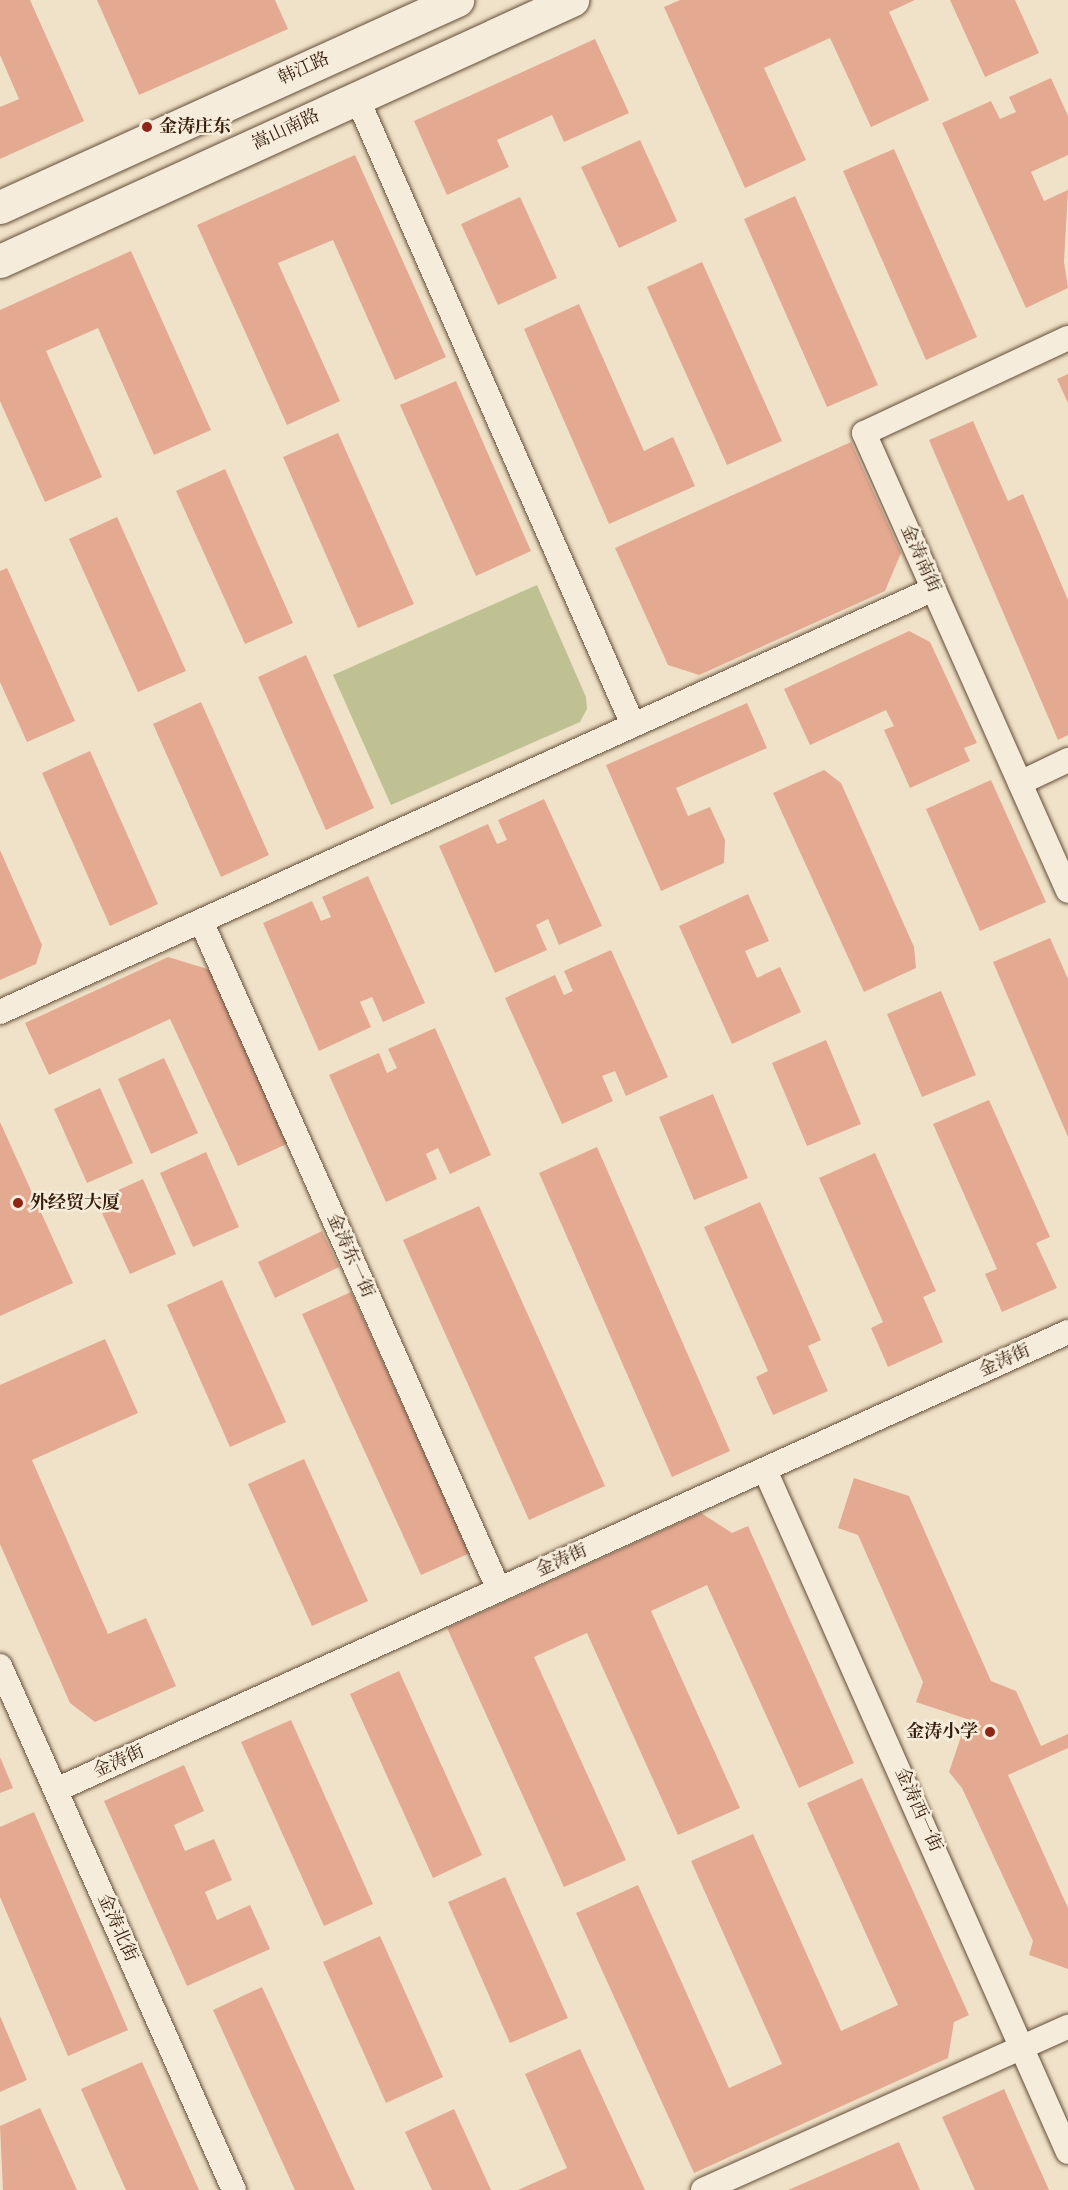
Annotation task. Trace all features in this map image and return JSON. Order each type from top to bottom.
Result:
[{"type":"street","name":"韩江路","points":[[0,207],[458,0]]},
{"type":"street","name":"嵩山南路","points":[[0,261],[572,0]]},
{"type":"street","points":[[357,98],[633,725]]},
{"type":"street","name":"金涛南街","points":[[1068,338],[864,433],[1068,891]]},
{"type":"street","points":[[0,1012],[934,589]]},
{"type":"street","points":[[1020,783],[1068,760]]},
{"type":"street","name":"金涛东一街","points":[[201,921],[499,1590]]},
{"type":"street","name":"金涛街","points":[[56,1790],[1068,1332]]},
{"type":"street","name":"金涛西一街","points":[[765,1470],[1025,2048],[1068,2152]]},
{"type":"street","name":"金涛北街","points":[[0,1666],[234,2190]]},
{"type":"street","points":[[703,2190],[1068,2027]]},
{"type":"green space","points":[[537,585],[586,697],[587,709],[580,722],[391,805],[333,675]]},
{"type":"building","points":[[0,0],[30,0],[84,121],[0,159],[0,107],[19,99],[0,55]]},
{"type":"building","points":[[97,0],[275,0],[288,29],[139,95]]},
{"type":"building","points":[[680,0],[915,0],[889,12],[929,100],[871,127],[830,38],[764,68],[806,160],[745,188],[664,7]]},
{"type":"building","points":[[950,0],[1015,0],[1039,53],[985,77]]},
{"type":"building","points":[[595,39],[629,113],[564,142],[552,115],[497,140],[509,167],[447,195],[414,121]]},
{"type":"building","points":[[1051,78],[1068,116],[1068,155],[1031,172],[1044,201],[1068,190],[1064,262],[1068,288],[1026,308],[942,123],[991,101],[1000,119],[1016,112],[1009,97]]},
{"type":"building","points":[[640,140],[677,221],[619,248],[581,167]]},
{"type":"building","points":[[894,149],[977,337],[926,360],[843,171]]},
{"type":"building","points":[[355,155],[446,357],[395,380],[333,240],[278,263],[340,401],[287,425],[197,225]]},
{"type":"building","points":[[795,196],[878,385],[827,407],[744,219]]},
{"type":"building","points":[[520,197],[557,278],[498,305],[461,224]]},
{"type":"building","points":[[131,251],[211,430],[154,455],[98,328],[46,351],[102,477],[45,502],[0,401],[0,310]]},
{"type":"building","points":[[702,262],[782,441],[727,465],[647,287]]},
{"type":"building","points":[[579,304],[644,451],[673,437],[695,486],[609,524],[524,329]]},
{"type":"building","points":[[1068,374],[1068,403],[1057,379]]},
{"type":"building","points":[[456,381],[531,551],[476,576],[400,405]]},
{"type":"building","points":[[973,421],[1008,501],[1023,494],[1068,600],[1068,735],[1058,740],[929,440]]},
{"type":"building","points":[[338,433],[414,604],[358,628],[283,457]]},
{"type":"building","points":[[851,442],[901,553],[885,591],[699,675],[668,665],[615,548]]},
{"type":"building","points":[[225,469],[293,623],[245,644],[176,491]]},
{"type":"building","points":[[117,517],[186,671],[138,692],[69,539]]},
{"type":"building","points":[[7,568],[75,721],[27,742],[0,682],[0,571]]},
{"type":"building","points":[[909,631],[930,642],[977,743],[964,748],[970,761],[910,788],[884,730],[894,726],[886,710],[810,745],[784,689]]},
{"type":"building","points":[[306,655],[374,808],[326,830],[258,677]]},
{"type":"building","points":[[201,702],[269,855],[221,877],[153,724]]},
{"type":"building","points":[[747,703],[767,748],[676,788],[688,816],[710,807],[725,840],[724,863],[661,891],[606,765]]},
{"type":"building","points":[[90,751],[158,904],[110,926],[42,773]]},
{"type":"building","points":[[824,770],[841,783],[914,947],[916,968],[864,992],[773,793]]},
{"type":"building","points":[[991,780],[1046,902],[980,931],[926,809]]},
{"type":"building","points":[[544,799],[602,926],[559,945],[548,919],[536,925],[547,950],[495,973],[439,846],[488,824],[497,844],[507,840],[498,820]]},
{"type":"building","points":[[0,850],[42,945],[36,964],[0,980]]},
{"type":"building","points":[[368,876],[425,1003],[383,1022],[372,997],[360,1002],[371,1027],[319,1051],[263,923],[312,901],[321,921],[331,917],[322,897]]},
{"type":"building","points":[[748,894],[769,941],[745,951],[757,978],[780,967],[801,1012],[732,1044],[679,926]]},
{"type":"building","points":[[1050,938],[1068,979],[1068,1137],[993,962]]},
{"type":"building","points":[[611,950],[668,1077],[626,1096],[615,1071],[602,1076],[613,1101],[562,1124],[505,998],[555,975],[564,995],[573,991],[564,971]]},
{"type":"building","points":[[168,957],[211,970],[291,1142],[238,1166],[170,1019],[49,1075],[25,1023]]},
{"type":"building","points":[[941,991],[976,1075],[922,1097],[887,1014]]},
{"type":"building","points":[[435,1028],[491,1155],[450,1174],[438,1148],[426,1154],[437,1179],[386,1202],[329,1075],[379,1053],[387,1073],[397,1068],[388,1049]]},
{"type":"building","points":[[826,1040],[861,1124],[807,1146],[772,1063]]},
{"type":"building","points":[[164,1058],[198,1133],[151,1154],[118,1079]]},
{"type":"building","points":[[100,1088],[133,1163],[87,1183],[54,1109]]},
{"type":"building","points":[[713,1094],[748,1178],[694,1200],[659,1117]]},
{"type":"building","points":[[989,1100],[1050,1237],[1036,1243],[1057,1288],[1002,1312],[985,1274],[997,1269],[933,1124]]},
{"type":"building","name":"外经贸大厦","points":[[0,1122],[73,1283],[0,1316]]},
{"type":"building","points":[[597,1147],[730,1451],[672,1477],[539,1173]]},
{"type":"building","points":[[206,1152],[239,1227],[193,1247],[160,1173]]},
{"type":"building","points":[[875,1153],[936,1291],[923,1297],[943,1342],[888,1367],[871,1328],[883,1322],[819,1178]]},
{"type":"building","points":[[143,1179],[176,1254],[130,1274],[96,1200]]},
{"type":"building","points":[[760,1202],[821,1340],[808,1346],[828,1391],[773,1415],[756,1377],[768,1371],[704,1227]]},
{"type":"building","points":[[479,1206],[605,1486],[529,1520],[403,1240]]},
{"type":"building","points":[[322,1231],[339,1267],[275,1298],[258,1262]]},
{"type":"building","points":[[222,1280],[286,1422],[230,1447],[167,1305]]},
{"type":"building","points":[[351,1292],[470,1553],[421,1575],[302,1314]]},
{"type":"building","points":[[105,1339],[138,1413],[32,1460],[108,1634],[146,1618],[176,1686],[95,1722],[70,1703],[0,1544],[0,1385]]},
{"type":"building","points":[[304,1459],[368,1601],[312,1626],[248,1484]]},
{"type":"building","points":[[854,1478],[909,1496],[991,1681],[1016,1691],[1041,1746],[1068,1734],[1068,1748],[1008,1775],[1068,1908],[1068,1969],[1029,1955],[1033,1941],[962,1788],[949,1772],[967,1719],[916,1702],[923,1682],[858,1535],[838,1528]]},
{"type":"building","points":[[701,1513],[732,1533],[748,1526],[854,1763],[799,1788],[707,1585],[651,1611],[740,1808],[678,1835],[587,1633],[534,1657],[626,1860],[564,1887],[447,1628]]},
{"type":"building","points":[[399,1671],[482,1855],[433,1878],[350,1694]]},
{"type":"building","points":[[291,1720],[373,1904],[324,1926],[241,1742]]},
{"type":"building","points":[[0,1757],[13,1788],[0,1793]]},
{"type":"building","points":[[184,1765],[204,1811],[174,1825],[185,1851],[214,1839],[232,1880],[205,1892],[217,1920],[250,1905],[270,1949],[187,1986],[104,1801]]},
{"type":"building","points":[[862,1778],[969,2015],[954,2022],[948,2058],[694,2173],[576,1913],[638,1885],[729,2088],[782,2064],[691,1861],[753,1834],[841,2031],[898,2005],[807,1803]]},
{"type":"building","points":[[34,1812],[128,2030],[68,2056],[0,1897],[0,1827]]},
{"type":"building","points":[[505,1877],[568,2018],[510,2043],[448,1902]]},
{"type":"building","points":[[380,1936],[443,2077],[386,2103],[323,1962]]},
{"type":"building","points":[[262,1987],[355,2190],[295,2190],[213,2010]]},
{"type":"building","points":[[0,2016],[27,2080],[0,2092]]},
{"type":"building","points":[[580,2049],[645,2190],[518,2190],[567,2168],[525,2074]]},
{"type":"building","points":[[142,2062],[199,2190],[126,2190],[81,2089]]},
{"type":"building","points":[[1004,2089],[1049,2190],[975,2190],[942,2117]]},
{"type":"building","points":[[40,2108],[77,2190],[3,2190],[0,2126]]},
{"type":"building","points":[[454,2109],[491,2190],[432,2190],[405,2132]]},
{"type":"building","points":[[899,2142],[920,2190],[788,2190]]},
{"type":"place","name":"金涛庄东","points":[[147,127]]},
{"type":"place","name":"外经贸大厦","points":[[18,1203]]},
{"type":"place","name":"金涛小学","points":[[990,1732]]}]
